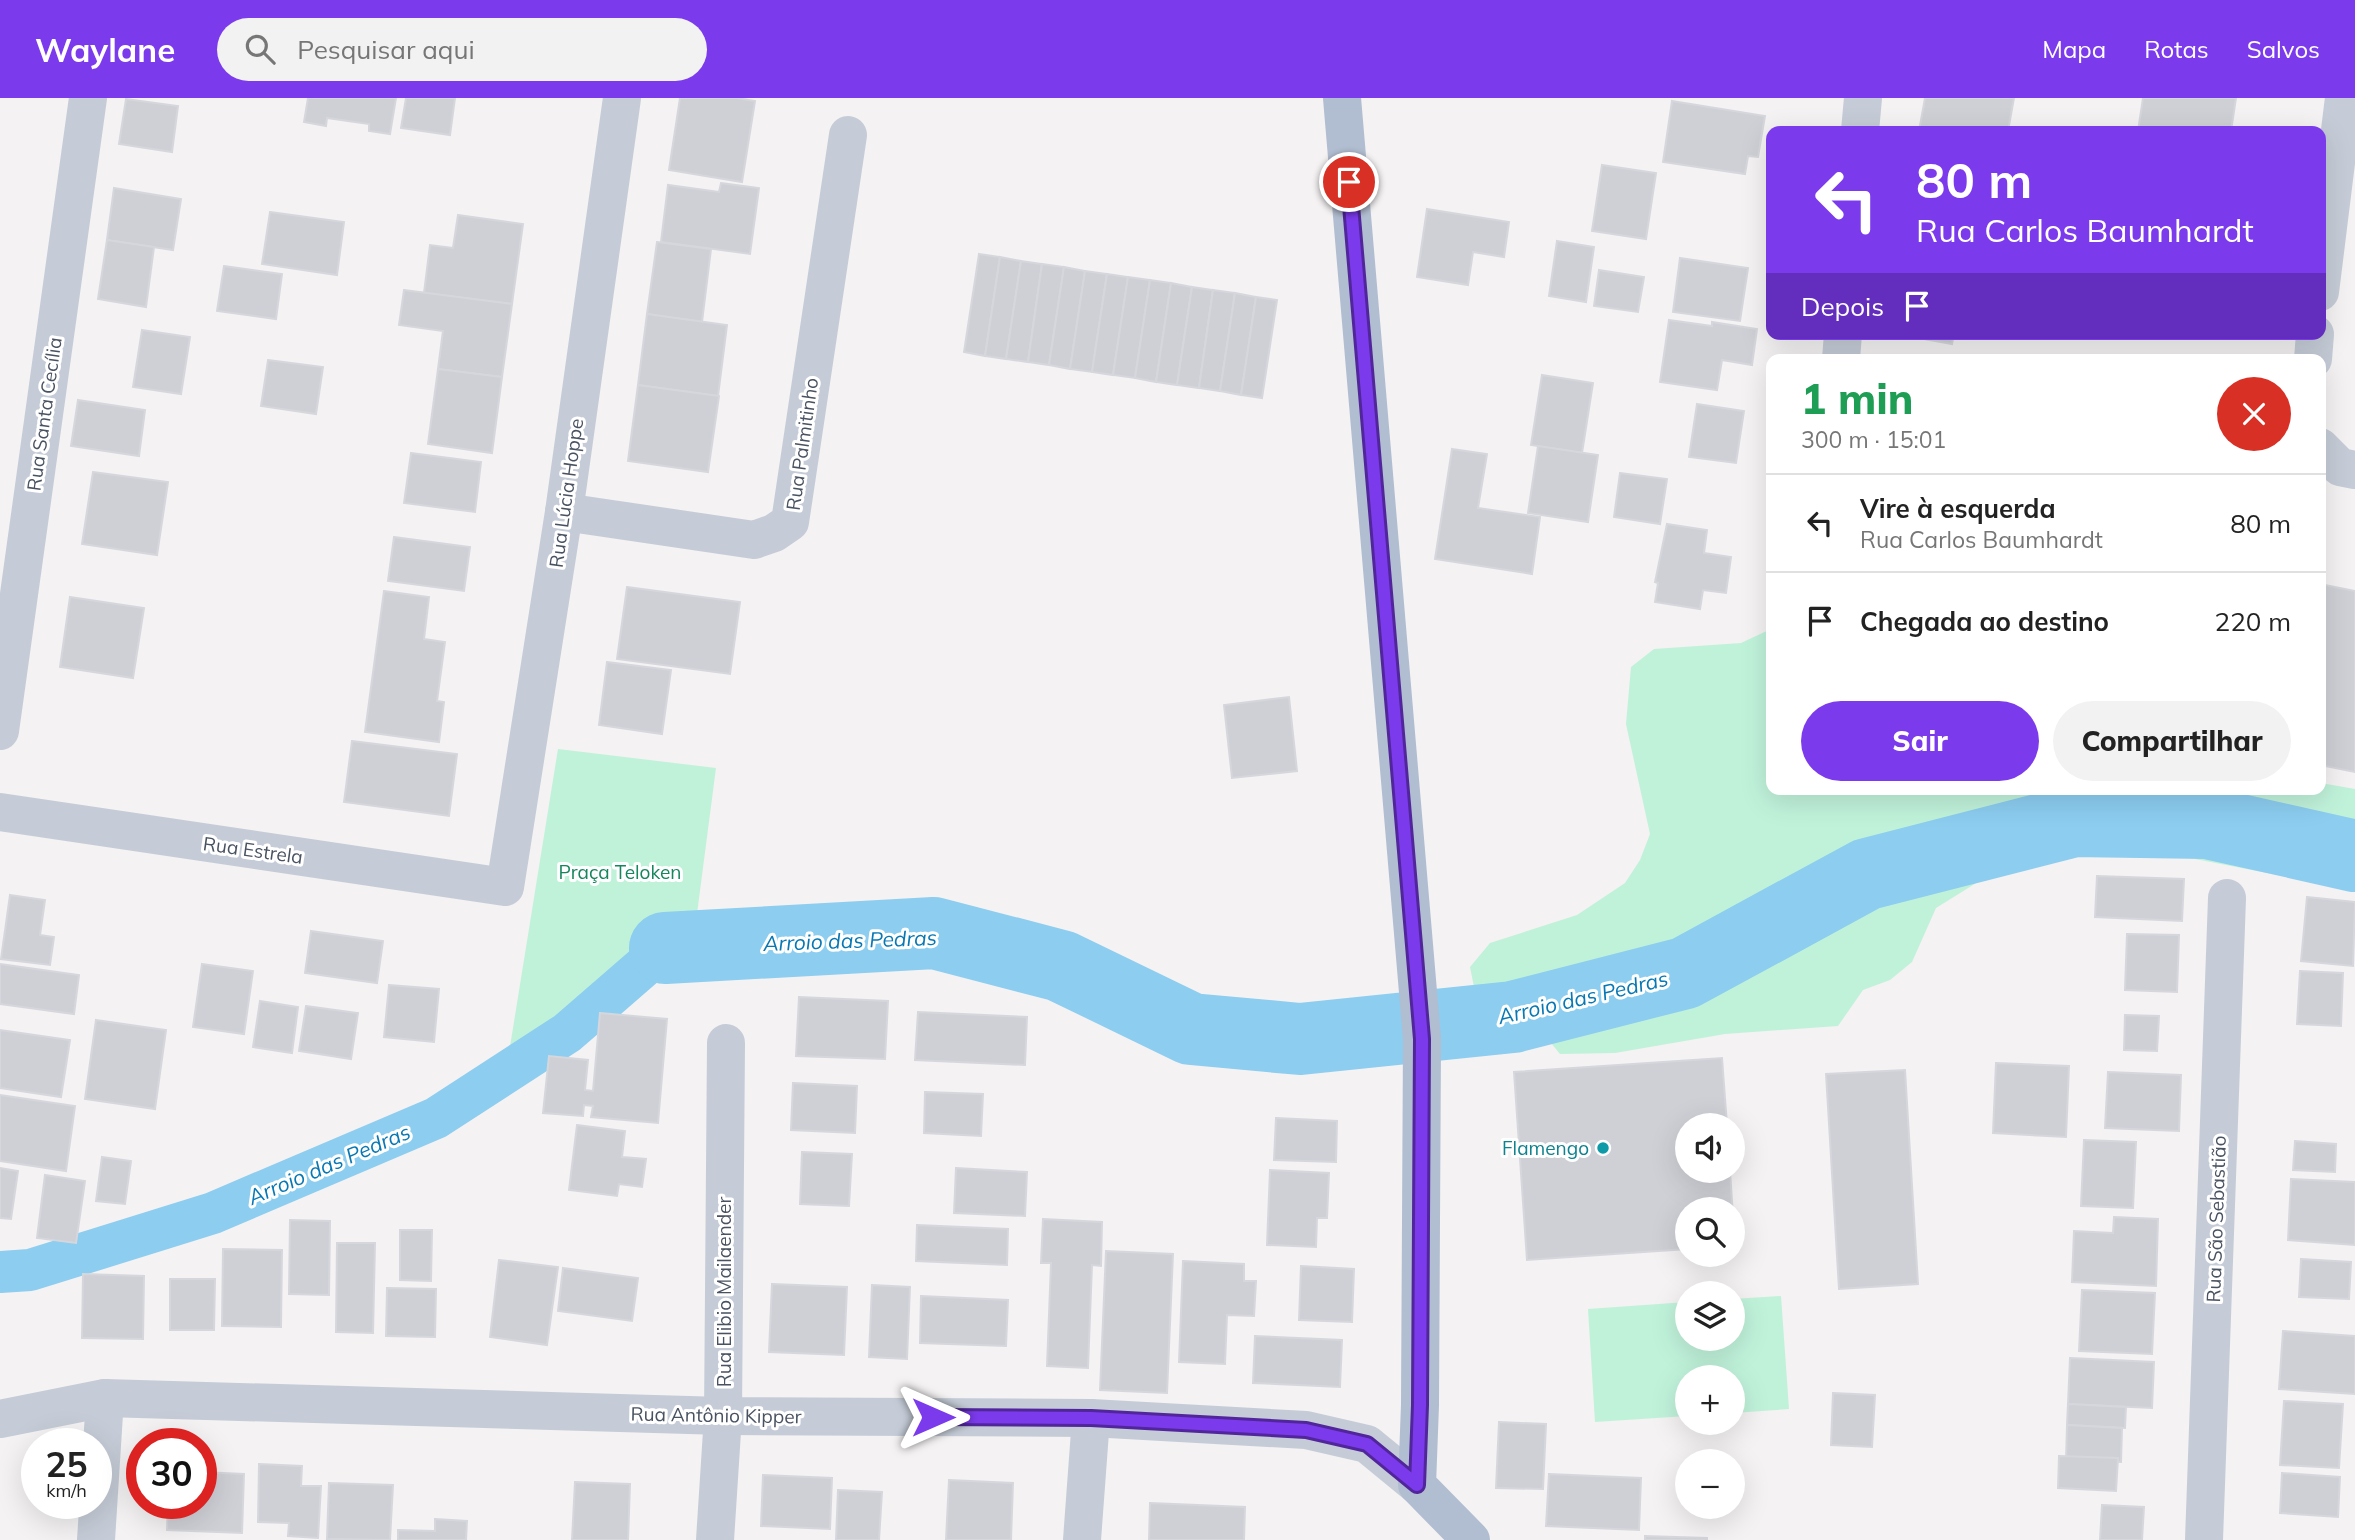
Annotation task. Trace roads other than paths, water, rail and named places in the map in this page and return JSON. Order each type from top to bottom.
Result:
[{"type":"main road","points":[[1342,98],[1422,1039],[1417,1485],[1471,1540]]},
{"type":"street","name":"Rua Santa Cecília","points":[[0,731],[88,98]]},
{"type":"street","name":"Rua Lúcia Hoppe","points":[[505,887],[564,512],[622,98]]},
{"type":"street","points":[[1860,126],[1863,98]]},
{"type":"street","points":[[2326,244],[2344,98]]},
{"type":"street","name":"Rua Palmitinho","points":[[564,512],[754,540],[774,533],[790,522],[848,135]]},
{"type":"street","points":[[2326,453],[2340,467],[2355,470]]},
{"type":"street","name":"Rua Estrela","points":[[0,813],[505,887]]},
{"type":"street","name":"Rua São Sebastião","points":[[2204,1540],[2227,898]]},
{"type":"street","name":"Rua Elibio Mailaender","points":[[715,1540],[723,1416],[726,1043]]},
{"type":"street","points":[[96,1540],[105,1398]]},
{"type":"street","name":"Rua Antônio Kipper","points":[[0,1419],[105,1398],[723,1416],[1091,1418],[1306,1430],[1367,1444],[1417,1485]]},
{"type":"street","points":[[1082,1540],[1091,1418]]},
{"type":"waterway","name":"Arroio das Pedras","points":[[665,948],[934,933],[1061,966],[1191,1029],[1300,1039],[1513,1017],[1685,973],[1867,874],[2074,821],[2208,823],[2355,856]]},
{"type":"waterway","name":"Arroio das Pedras","points":[[0,1272],[30,1270],[213,1213],[436,1118],[567,1033],[665,948]]},
{"type":"place","name":"Flamengo","points":[[1603,1148]]},
{"type":"park label","name":"Praça Teloken","points":[[620,872]]}]
